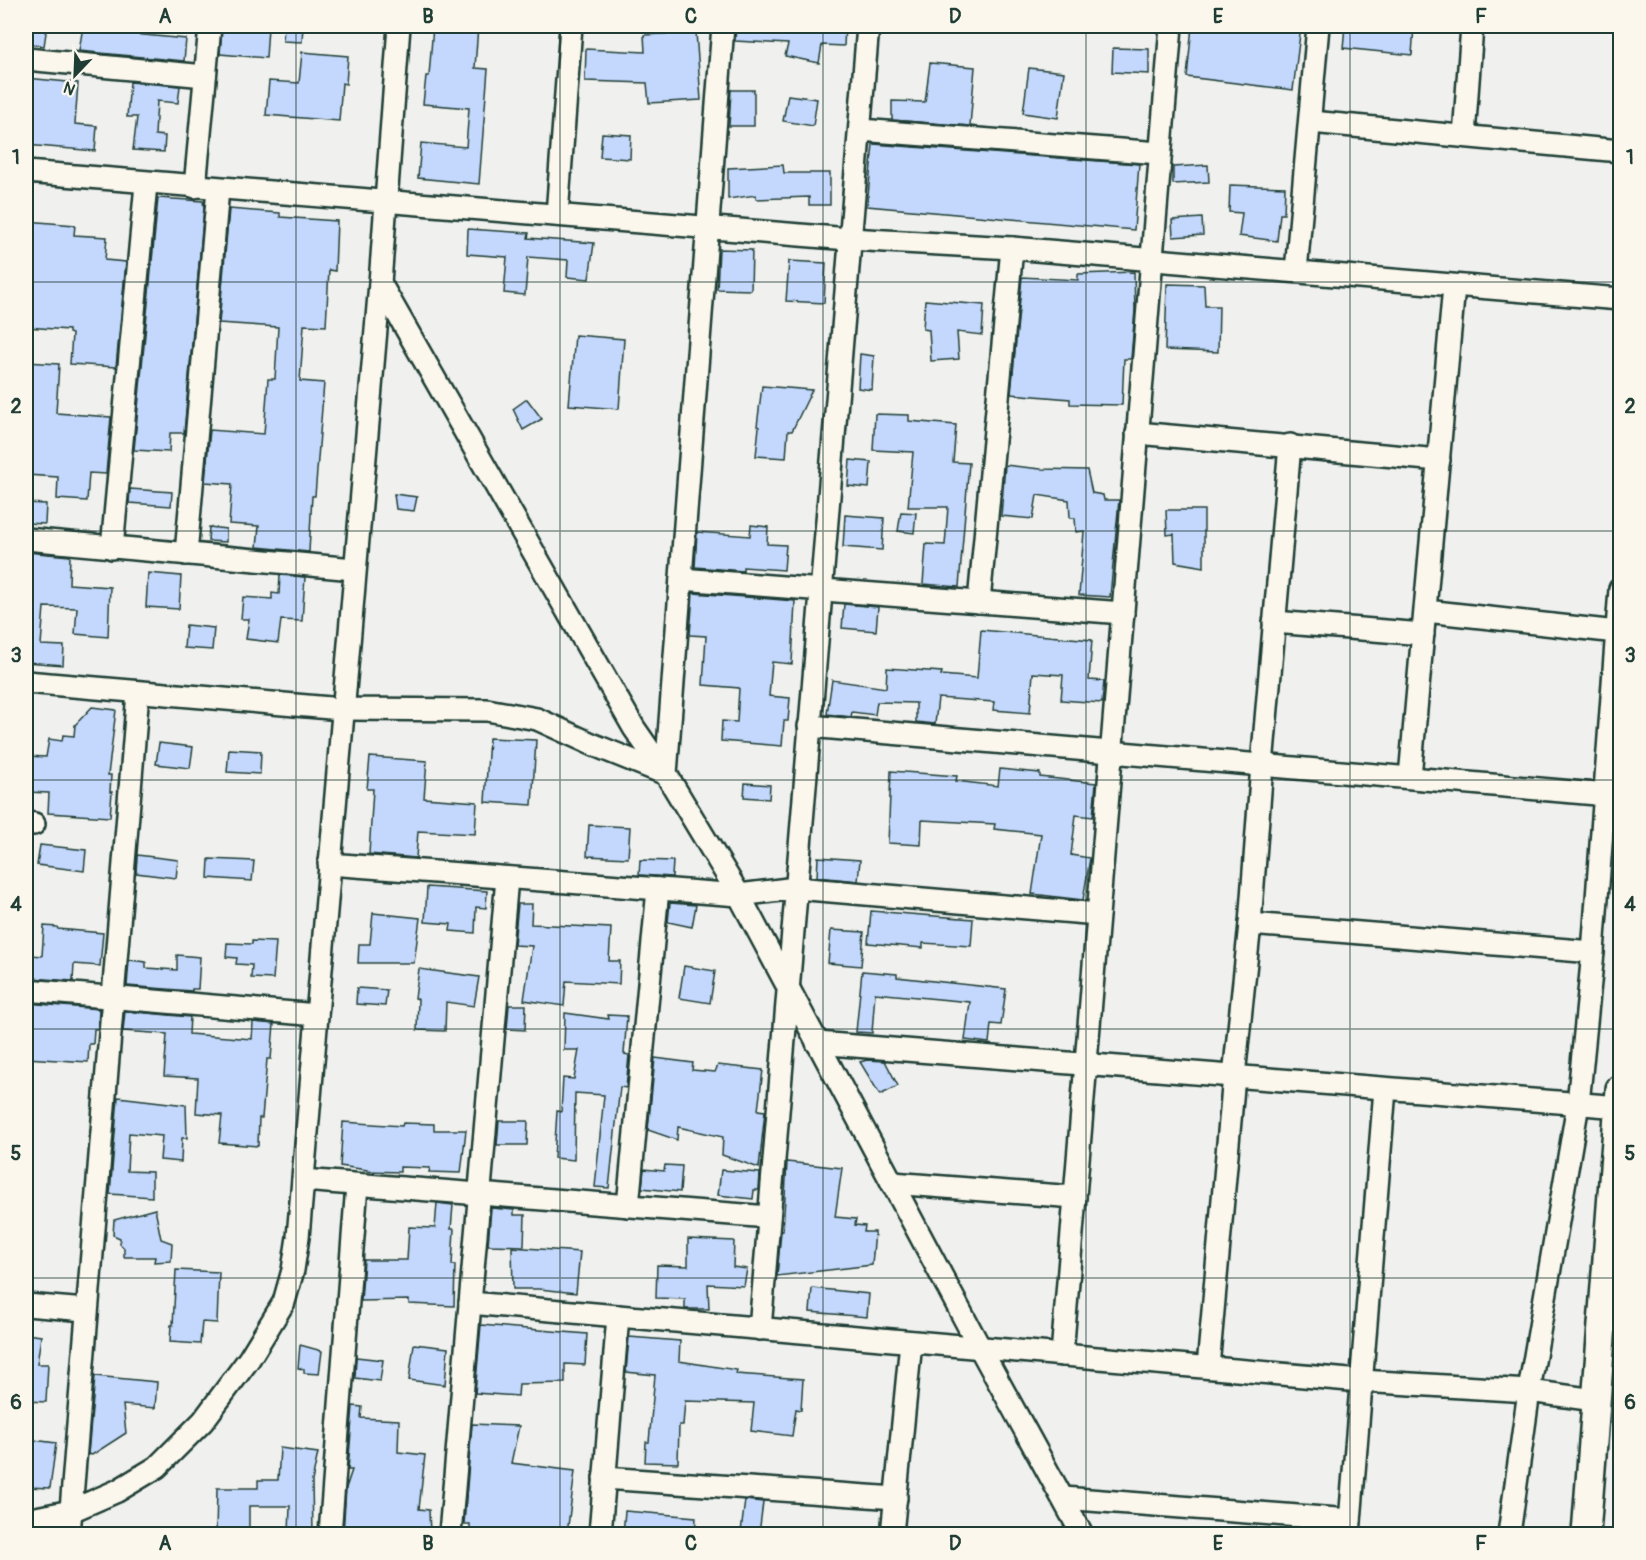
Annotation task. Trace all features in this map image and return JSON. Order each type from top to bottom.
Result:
[{"type":"main road","points":[[1586,1534],[1620,1101]]},
{"type":"street","points":[[195,187],[210,26]]},
{"type":"street","points":[[26,1520],[71,1511],[117,1491],[157,1467],[203,1421],[249,1359],[284,1302],[293,1270],[298,1237],[380,283],[399,26]]},
{"type":"street","points":[[557,215],[571,26]]},
{"type":"street","points":[[666,774],[723,26]]},
{"type":"street","points":[[760,1329],[868,26]]},
{"type":"street","points":[[1062,1355],[1171,26]]},
{"type":"street","points":[[1296,272],[1318,26]]},
{"type":"street","points":[[1464,136],[1472,26]]},
{"type":"street","points":[[26,59],[205,76]]},
{"type":"street","points":[[1311,122],[1620,151]]},
{"type":"street","points":[[860,130],[1160,153]]},
{"type":"street","points":[[26,172],[146,184],[849,239],[1153,259],[1620,299]]},
{"type":"street","points":[[112,548],[146,184]]},
{"type":"street","points":[[186,554],[218,189]]},
{"type":"street","points":[[979,602],[1012,248]]},
{"type":"street","points":[[380,283],[634,729],[666,774],[739,895],[980,1348],[1082,1534]]},
{"type":"street","points":[[1410,777],[1454,286]]},
{"type":"street","points":[[1137,433],[1439,460]]},
{"type":"street","points":[[1208,1367],[1250,924],[1290,446]]},
{"type":"street","points":[[26,539],[354,569]]},
{"type":"street","points":[[681,579],[1123,613]]},
{"type":"street","points":[[1509,1534],[1529,1391],[1578,1104],[1593,951],[1612,795],[1620,589]]},
{"type":"street","points":[[1426,611],[1617,632]]},
{"type":"street","points":[[1274,622],[1424,634]]},
{"type":"street","points":[[26,682],[342,709],[487,710],[537,719],[666,774]]},
{"type":"street","points":[[69,1534],[138,692]]},
{"type":"street","points":[[809,726],[1612,795]]},
{"type":"street","points":[[329,864],[739,895],[796,888],[1098,914]]},
{"type":"street","points":[[450,1534],[507,878]]},
{"type":"street","points":[[628,1206],[658,889]]},
{"type":"street","points":[[1250,924],[1593,951]]},
{"type":"street","points":[[26,990],[317,1014]]},
{"type":"street","points":[[818,1043],[1578,1104],[1620,1101]]},
{"type":"street","points":[[1063,1498],[1350,1527],[1386,1089]]},
{"type":"street","points":[[303,1180],[769,1217]]},
{"type":"street","points":[[892,1183],[1075,1197]]},
{"type":"street","points":[[330,1534],[357,1185]]},
{"type":"street","points":[[470,1304],[1361,1381],[1529,1391],[1595,1400]]},
{"type":"street","points":[[26,1305],[86,1310]]},
{"type":"street","points":[[600,1534],[618,1316]]},
{"type":"street","points":[[892,1534],[911,1342]]},
{"type":"street","points":[[604,1478],[896,1498]]},
{"type":"building","points":[[26,26],[47,26],[44,46],[26,44]]},
{"type":"building","points":[[83,26],[134,29],[134,34],[186,39],[184,61],[79,51]]},
{"type":"building","points":[[222,26],[268,27],[266,58],[220,54]]},
{"type":"building","points":[[284,26],[303,26],[302,42],[283,41]]},
{"type":"building","points":[[433,26],[478,26],[475,68],[488,69],[479,184],[418,178],[421,143],[466,147],[469,108],[423,104],[426,76],[429,76]]},
{"type":"building","points":[[736,26],[845,26],[844,46],[822,45],[819,63],[785,56],[788,44],[735,41]]},
{"type":"building","points":[[1192,26],[1301,26],[1293,90],[1187,77]]},
{"type":"building","points":[[1345,26],[1414,26],[1412,55],[1343,48]]},
{"type":"building","points":[[696,32],[701,100],[649,103],[647,83],[585,81],[586,49],[645,52],[644,35]]},
{"type":"building","points":[[1113,48],[1149,49],[1149,74],[1112,72]]},
{"type":"building","points":[[302,52],[348,56],[346,84],[342,83],[339,121],[266,115],[269,81],[299,83]]},
{"type":"building","points":[[930,63],[975,67],[970,126],[892,120],[892,101],[925,102]]},
{"type":"building","points":[[1029,68],[1064,72],[1058,118],[1023,113]]},
{"type":"building","points":[[26,78],[78,83],[75,124],[97,126],[95,151],[26,145]]},
{"type":"building","points":[[130,82],[180,86],[178,103],[157,101],[155,135],[165,136],[164,152],[133,150],[137,117],[127,117]]},
{"type":"building","points":[[731,90],[754,90],[754,126],[729,126]]},
{"type":"building","points":[[788,95],[817,99],[813,126],[783,121]]},
{"type":"building","points":[[602,133],[631,135],[630,159],[600,157]]},
{"type":"building","points":[[873,144],[1139,164],[1134,230],[867,206]]},
{"type":"building","points":[[783,165],[784,173],[830,173],[830,205],[809,205],[809,197],[756,199],[756,195],[728,199],[728,168]]},
{"type":"building","points":[[1208,165],[1209,182],[1173,184],[1173,167]]},
{"type":"building","points":[[1230,185],[1285,187],[1284,214],[1280,214],[1277,241],[1239,236],[1242,213],[1229,212]]},
{"type":"building","points":[[158,198],[203,201],[204,208],[184,433],[170,433],[169,452],[134,450]]},
{"type":"building","points":[[229,209],[280,213],[280,217],[337,221],[335,271],[329,270],[326,326],[304,325],[300,381],[324,383],[315,496],[312,496],[309,552],[257,547],[259,526],[229,524],[232,484],[205,482],[210,430],[264,434],[268,379],[275,379],[278,327],[219,323]]},
{"type":"building","points":[[1202,218],[1203,235],[1173,237],[1172,220]]},
{"type":"building","points":[[26,221],[75,225],[74,235],[107,237],[105,260],[126,262],[116,367],[70,364],[72,334],[69,330],[26,327]]},
{"type":"building","points":[[468,229],[529,233],[528,238],[594,243],[589,279],[567,277],[568,260],[528,257],[525,295],[504,293],[507,257],[467,254]]},
{"type":"building","points":[[719,249],[752,250],[751,290],[717,289]]},
{"type":"building","points":[[789,261],[826,263],[824,303],[786,301]]},
{"type":"building","points":[[1134,272],[1135,310],[1131,359],[1124,359],[1122,405],[1070,404],[1070,399],[1011,394],[1022,277],[1078,280],[1078,274]]},
{"type":"building","points":[[1167,284],[1204,285],[1205,306],[1219,306],[1218,352],[1165,350]]},
{"type":"building","points":[[925,300],[984,305],[982,335],[957,332],[959,359],[931,361],[929,330],[923,329]]},
{"type":"building","points":[[575,335],[624,339],[619,409],[569,405]]},
{"type":"building","points":[[860,354],[874,356],[872,390],[858,388]]},
{"type":"building","points":[[26,362],[59,364],[56,413],[111,417],[106,474],[89,473],[87,501],[57,499],[58,477],[26,475]]},
{"type":"building","points":[[762,386],[812,390],[792,431],[788,431],[786,458],[756,456]]},
{"type":"building","points":[[527,399],[542,419],[523,430],[513,409]]},
{"type":"building","points":[[875,414],[909,415],[909,421],[956,425],[953,462],[969,463],[959,587],[923,584],[926,544],[945,545],[948,507],[908,507],[913,452],[873,450]]},
{"type":"building","points":[[850,460],[871,462],[869,488],[848,486]]},
{"type":"building","points":[[1005,465],[1041,469],[1087,470],[1092,493],[1103,495],[1104,500],[1119,500],[1110,597],[1079,595],[1084,531],[1076,532],[1075,518],[1070,518],[1069,500],[1037,495],[1033,519],[1001,516]]},
{"type":"building","points":[[130,489],[172,492],[171,506],[129,503]]},
{"type":"building","points":[[394,494],[417,497],[414,511],[396,509]]},
{"type":"building","points":[[26,503],[46,504],[45,524],[26,523]]},
{"type":"building","points":[[1166,510],[1204,510],[1204,567],[1175,562],[1174,534],[1167,535]]},
{"type":"building","points":[[901,512],[916,513],[914,533],[898,531]]},
{"type":"building","points":[[845,515],[884,518],[882,550],[843,547]]},
{"type":"building","points":[[751,525],[768,527],[767,544],[786,545],[784,570],[743,567],[743,571],[695,567],[697,532],[750,536]]},
{"type":"building","points":[[209,527],[226,529],[226,542],[208,541]]},
{"type":"building","points":[[26,552],[70,556],[69,584],[110,587],[108,637],[75,634],[77,608],[44,607],[41,645],[64,646],[63,665],[26,662],[26,614],[30,615],[31,586],[26,586]]},
{"type":"building","points":[[148,573],[181,576],[179,609],[146,607]]},
{"type":"building","points":[[280,575],[305,577],[302,621],[281,620],[278,643],[246,639],[249,619],[241,619],[243,597],[272,599],[272,593],[279,594]]},
{"type":"building","points":[[693,593],[795,601],[792,664],[772,662],[769,696],[790,698],[788,721],[784,721],[782,746],[721,741],[722,721],[737,722],[739,688],[703,685],[706,636],[690,635]]},
{"type":"building","points":[[844,604],[878,607],[876,631],[842,628]]},
{"type":"building","points":[[186,625],[214,628],[212,650],[184,648]]},
{"type":"building","points":[[981,630],[1092,640],[1089,680],[1104,681],[1102,703],[1061,700],[1063,675],[1033,673],[1030,713],[993,710],[994,702],[938,698],[935,724],[916,722],[916,703],[877,702],[875,715],[852,712],[851,717],[827,714],[832,680],[886,688],[887,668],[942,672],[941,675],[977,678]]},
{"type":"building","points":[[92,707],[116,710],[108,775],[111,775],[110,792],[112,792],[110,817],[48,813],[49,793],[26,792],[26,756],[46,757],[49,739],[62,741],[63,735],[74,736],[75,725]]},
{"type":"building","points":[[489,738],[536,740],[532,805],[485,802]]},
{"type":"building","points":[[159,743],[193,747],[190,768],[156,764]]},
{"type":"building","points":[[229,749],[261,751],[260,774],[227,772]]},
{"type":"building","points":[[370,757],[427,761],[424,798],[477,802],[475,834],[418,831],[416,858],[369,854],[373,789],[367,789]]},
{"type":"building","points":[[1000,769],[1040,773],[1040,777],[1096,783],[1093,817],[1076,815],[1071,855],[1090,858],[1083,900],[1032,894],[1041,834],[994,829],[995,824],[922,820],[921,845],[888,843],[891,771],[957,776],[956,781],[998,786]]},
{"type":"building","points":[[745,783],[770,785],[769,799],[744,797]]},
{"type":"building","points":[[589,825],[630,827],[628,858],[587,856]]},
{"type":"building","points":[[40,845],[86,850],[84,871],[37,865]]},
{"type":"building","points":[[137,855],[178,860],[176,878],[136,873]]},
{"type":"building","points":[[818,857],[860,860],[858,881],[817,877]]},
{"type":"building","points":[[209,859],[254,861],[252,881],[208,878]]},
{"type":"building","points":[[640,860],[673,861],[672,877],[639,875]]},
{"type":"building","points":[[427,887],[487,891],[486,908],[476,907],[475,933],[450,931],[451,924],[425,922]]},
{"type":"building","points":[[670,903],[696,905],[692,927],[668,922]]},
{"type":"building","points":[[518,904],[532,904],[531,924],[611,928],[609,961],[620,961],[619,984],[566,981],[564,1006],[524,1000],[532,946],[514,945]]},
{"type":"building","points":[[871,911],[973,919],[971,946],[923,943],[923,948],[868,943]]},
{"type":"building","points":[[373,913],[420,918],[414,963],[358,963],[359,944],[370,944]]},
{"type":"building","points":[[44,926],[103,933],[100,966],[74,964],[73,981],[30,978],[32,955],[42,956]]},
{"type":"building","points":[[831,930],[864,932],[861,966],[828,963]]},
{"type":"building","points":[[252,941],[276,942],[273,979],[251,978],[252,965],[236,964],[237,958],[226,957],[227,943],[252,944]]},
{"type":"building","points":[[177,955],[200,957],[198,989],[192,989],[192,991],[127,986],[129,960],[146,962],[146,968],[177,970]]},
{"type":"building","points":[[684,966],[715,971],[710,1003],[679,998]]},
{"type":"building","points":[[419,969],[479,977],[474,1006],[446,1002],[445,1031],[417,1030],[418,999],[415,998]]},
{"type":"building","points":[[862,971],[1006,989],[1001,1025],[991,1024],[989,1043],[965,1040],[970,1002],[875,993],[872,1033],[856,1032]]},
{"type":"building","points":[[357,988],[387,990],[385,1006],[356,1004]]},
{"type":"building","points":[[26,1003],[99,1009],[98,1029],[94,1029],[93,1044],[89,1044],[88,1062],[26,1058]]},
{"type":"building","points":[[509,1005],[526,1005],[525,1030],[507,1029]]},
{"type":"building","points":[[125,1011],[190,1017],[189,1034],[252,1039],[253,1022],[274,1024],[271,1059],[267,1059],[262,1118],[259,1118],[258,1146],[219,1143],[222,1115],[196,1113],[198,1078],[164,1076],[167,1034],[123,1031]]},
{"type":"building","points":[[565,1013],[609,1019],[608,1015],[627,1016],[624,1054],[629,1055],[626,1088],[620,1087],[609,1188],[595,1187],[604,1095],[575,1093],[574,1160],[554,1158],[557,1111],[561,1112],[563,1078],[574,1079],[579,1050],[564,1050]]},
{"type":"building","points":[[655,1058],[693,1063],[692,1070],[715,1072],[718,1065],[763,1070],[758,1110],[765,1111],[759,1168],[722,1155],[723,1137],[678,1127],[677,1140],[648,1130]]},
{"type":"building","points":[[885,1061],[898,1086],[880,1095],[860,1062]]},
{"type":"building","points":[[118,1097],[186,1105],[187,1138],[182,1138],[181,1162],[160,1160],[162,1136],[129,1133],[127,1171],[152,1172],[152,1197],[110,1194]]},
{"type":"building","points":[[499,1121],[528,1121],[527,1145],[497,1145]]},
{"type":"building","points":[[343,1122],[402,1126],[403,1123],[434,1124],[434,1130],[466,1130],[461,1173],[429,1172],[430,1168],[400,1167],[400,1172],[367,1171],[340,1166]]},
{"type":"building","points":[[787,1162],[842,1168],[835,1217],[856,1219],[855,1225],[865,1226],[864,1232],[875,1232],[872,1265],[777,1276],[781,1231],[783,1231]]},
{"type":"building","points":[[665,1165],[682,1166],[680,1192],[642,1188],[644,1169],[664,1171]]},
{"type":"building","points":[[721,1170],[760,1173],[759,1190],[754,1190],[753,1199],[718,1195]]},
{"type":"building","points":[[437,1203],[453,1205],[451,1229],[454,1229],[452,1265],[455,1265],[454,1306],[409,1304],[409,1300],[361,1301],[364,1260],[407,1260],[409,1227],[435,1228]]},
{"type":"building","points":[[491,1208],[514,1210],[514,1215],[525,1215],[524,1246],[488,1245]]},
{"type":"building","points":[[155,1209],[161,1239],[172,1243],[171,1261],[154,1262],[155,1257],[124,1257],[124,1248],[120,1244],[120,1238],[113,1235],[114,1220]]},
{"type":"building","points":[[688,1239],[734,1241],[733,1267],[747,1269],[744,1286],[708,1284],[709,1309],[685,1309],[685,1299],[656,1298],[657,1265],[688,1266]]},
{"type":"building","points":[[512,1247],[580,1252],[576,1293],[513,1289]]},
{"type":"building","points":[[176,1270],[219,1272],[217,1323],[202,1322],[200,1344],[170,1342]]},
{"type":"building","points":[[812,1288],[869,1294],[867,1317],[810,1312]]},
{"type":"building","points":[[481,1325],[587,1334],[585,1365],[565,1364],[565,1383],[519,1384],[518,1396],[475,1393]]},
{"type":"building","points":[[26,1334],[41,1336],[37,1364],[48,1364],[46,1402],[28,1401],[26,1397]]},
{"type":"building","points":[[629,1337],[680,1341],[679,1361],[737,1370],[736,1374],[803,1379],[801,1410],[796,1409],[792,1436],[751,1431],[754,1403],[685,1401],[683,1425],[679,1425],[678,1463],[645,1462],[655,1375],[626,1372]]},
{"type":"building","points":[[414,1344],[448,1348],[445,1385],[409,1380]]},
{"type":"building","points":[[300,1345],[322,1351],[319,1374],[304,1373],[304,1369],[298,1368]]},
{"type":"building","points":[[356,1357],[383,1360],[380,1381],[355,1378]]},
{"type":"building","points":[[95,1376],[157,1382],[155,1408],[123,1405],[126,1433],[92,1455],[88,1454]]},
{"type":"building","points":[[353,1406],[362,1407],[361,1418],[399,1420],[398,1452],[425,1455],[419,1509],[429,1510],[430,1534],[343,1534],[346,1488],[352,1470],[348,1470]]},
{"type":"building","points":[[472,1424],[519,1426],[511,1463],[575,1471],[567,1534],[470,1534],[470,1524],[464,1524]]},
{"type":"building","points":[[26,1439],[56,1443],[50,1488],[26,1487]]},
{"type":"building","points":[[280,1448],[318,1453],[312,1481],[313,1534],[289,1534],[290,1506],[249,1506],[249,1534],[216,1534],[217,1488],[258,1488],[258,1480],[278,1480]]},
{"type":"building","points":[[745,1500],[763,1502],[759,1534],[741,1532]]},
{"type":"building","points":[[625,1511],[696,1517],[695,1534],[623,1534]]}]
